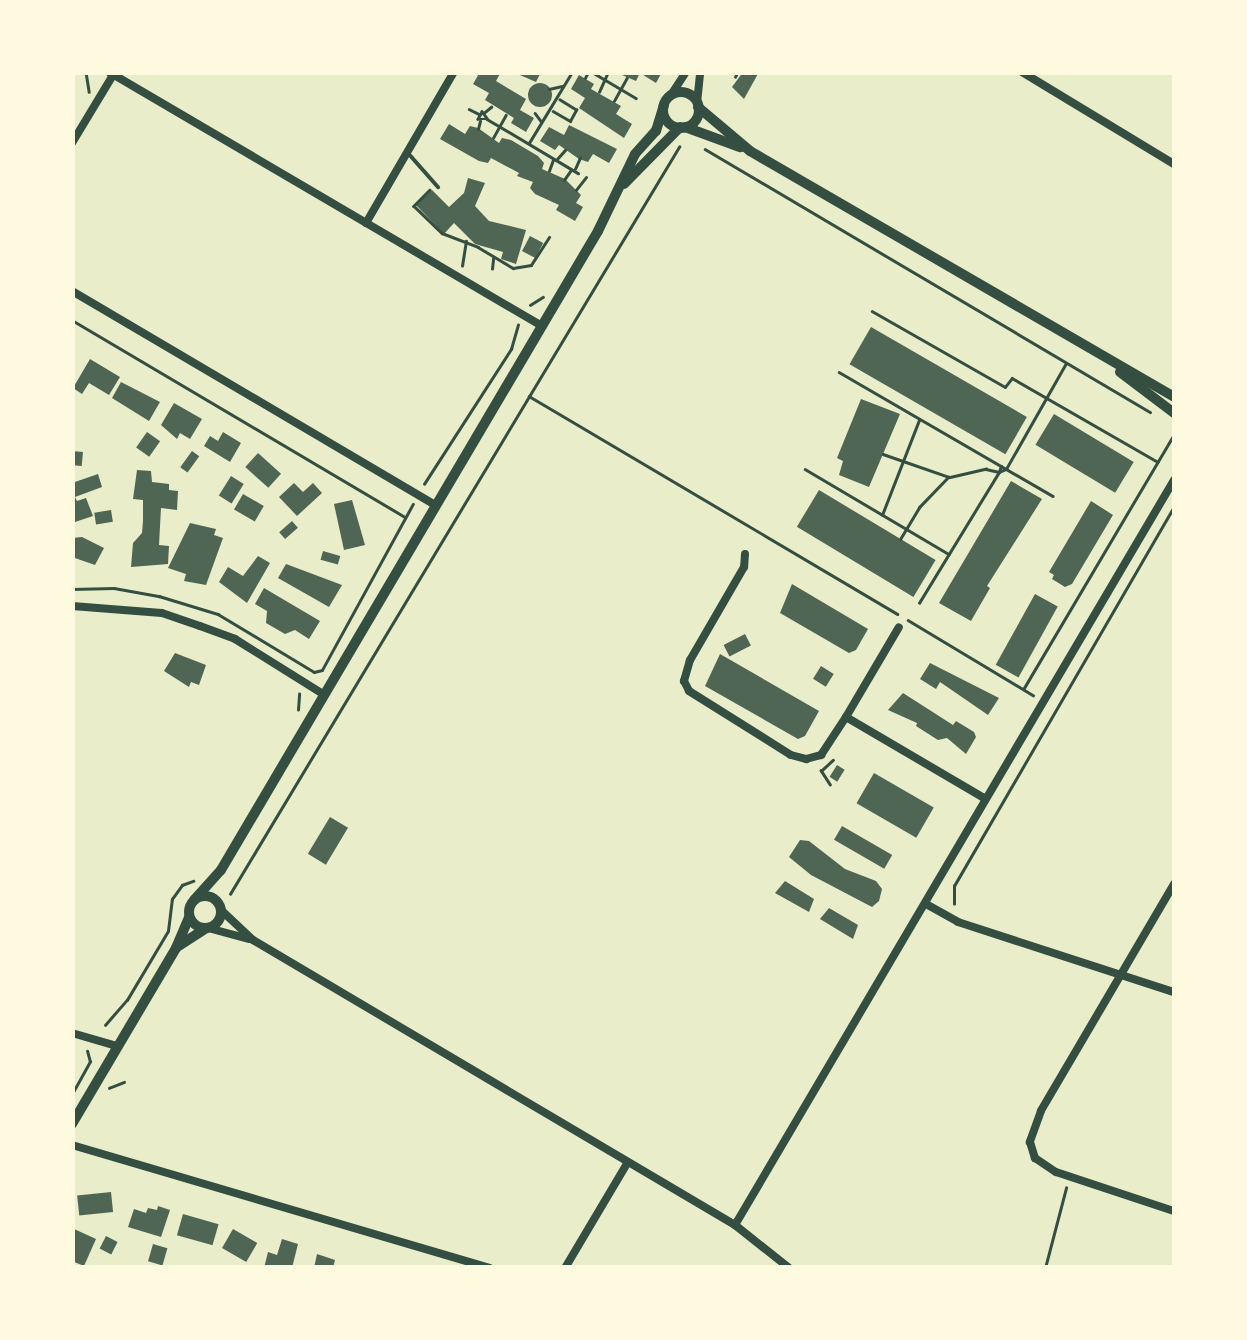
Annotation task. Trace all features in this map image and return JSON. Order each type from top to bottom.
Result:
[{"type":"street","points":[[366,223],[454,72]]},
{"type":"street","points":[[72,1124],[176,948],[194,900],[221,870],[542,326],[623,185],[635,154],[656,131],[667,100],[686,72]]},
{"type":"street","points":[[623,185],[696,118],[700,72]]},
{"type":"street","points":[[1022,72],[1174,164]]},
{"type":"street","points":[[72,143],[111,74],[542,326]]},
{"type":"street","points":[[667,100],[687,93],[750,150],[1108,362],[1174,413]]},
{"type":"street","points":[[667,100],[667,121],[750,150]]},
{"type":"street","points":[[72,291],[436,505]]},
{"type":"street","points":[[1108,362],[1157,383],[1174,397]]},
{"type":"street","points":[[735,1225],[1174,480]]},
{"type":"street","points":[[745,554],[744,567],[690,660],[684,681],[689,692],[792,755],[806,759],[822,754],[899,627]]},
{"type":"street","points":[[72,606],[162,613],[200,626],[236,639],[323,694]]},
{"type":"street","points":[[846,717],[986,799]]},
{"type":"street","points":[[176,948],[216,923],[221,870]]},
{"type":"street","points":[[1174,884],[1032,1134],[1035,1158],[1069,1176],[1174,1211]]},
{"type":"street","points":[[194,900],[210,898],[253,940],[735,1225],[790,1268]]},
{"type":"street","points":[[926,904],[958,922],[1174,992]]},
{"type":"street","points":[[189,917],[196,926],[253,940]]},
{"type":"street","points":[[74,1038],[117,1046]]},
{"type":"street","points":[[72,1145],[489,1268]]},
{"type":"street","points":[[565,1268],[628,1162]]},
{"type":"lane","points":[[407,152],[436,186]]},
{"type":"path","points":[[86,72],[88,94]]},
{"type":"path","points":[[524,149],[572,72]]},
{"type":"path","points":[[599,92],[608,72]]},
{"type":"path","points":[[585,78],[592,73],[636,98]]},
{"type":"path","points":[[614,101],[627,78]]},
{"type":"path","points":[[548,89],[563,87]]},
{"type":"path","points":[[566,104],[569,98]]},
{"type":"path","points":[[551,110],[570,121],[576,110],[558,99]]},
{"type":"path","points":[[478,129],[491,106]]},
{"type":"path","points":[[469,108],[575,171]]},
{"type":"path","points":[[535,113],[542,122]]},
{"type":"path","points":[[556,120],[559,114]]},
{"type":"path","points":[[492,138],[506,115]]},
{"type":"path","points":[[510,141],[520,129]]},
{"type":"path","points":[[702,133],[695,143],[1153,414]]},
{"type":"path","points":[[230,894],[684,140]]},
{"type":"path","points":[[538,158],[546,144]]},
{"type":"path","points":[[549,172],[565,150]]},
{"type":"path","points":[[564,180],[575,171],[580,158]]},
{"type":"path","points":[[576,190],[586,177]]},
{"type":"path","points":[[436,186],[414,206],[442,233],[466,241],[512,268],[524,268],[550,237]]},
{"type":"path","points":[[456,276],[465,260],[466,241]]},
{"type":"path","points":[[492,269],[493,257]]},
{"type":"path","points":[[872,311],[1005,388],[1012,378],[1158,462]]},
{"type":"path","points":[[72,320],[406,517]]},
{"type":"path","points":[[322,670],[418,495],[512,349],[515,328],[509,321]]},
{"type":"path","points":[[919,603],[1066,364]]},
{"type":"path","points":[[840,372],[1053,496]]},
{"type":"path","points":[[528,395],[1034,695]]},
{"type":"path","points":[[882,514],[920,418]]},
{"type":"path","points":[[1024,689],[1172,442],[1174,430]]},
{"type":"path","points":[[883,454],[949,477],[1002,469]]},
{"type":"path","points":[[805,470],[950,554]]},
{"type":"path","points":[[902,539],[920,507],[949,477]]},
{"type":"path","points":[[958,912],[954,886],[1174,506]]},
{"type":"path","points":[[298,712],[299,694]]},
{"type":"path","points":[[830,785],[822,771],[838,752]]},
{"type":"path","points":[[106,1025],[127,1000],[168,930],[172,899],[182,885],[200,879]]},
{"type":"path","points":[[72,1094],[90,1062],[88,1052],[74,1038]]},
{"type":"path","points":[[103,1098],[109,1087],[124,1082]]},
{"type":"path","points":[[1045,1268],[1069,1176]]},
{"type":"building","points":[[480,72],[501,72],[496,81],[526,99],[520,110],[534,118],[526,132],[511,123],[514,118],[485,100],[489,93],[473,84]]},
{"type":"building","points":[[513,72],[541,72],[536,82]]},
{"type":"building","points":[[615,72],[662,72],[656,83],[640,73],[636,81]]},
{"type":"building","points":[[743,72],[759,72],[744,99],[732,87]]},
{"type":"building","points":[[579,75],[594,84],[591,89],[621,106],[616,114],[632,124],[624,138],[579,108],[585,98],[571,89]]},
{"type":"building","points":[[540,83],[552,95],[540,107],[528,95]]},
{"type":"building","points":[[449,124],[465,134],[470,126],[478,128],[499,143],[502,138],[511,140],[538,156],[544,163],[542,169],[565,179],[581,195],[576,203],[583,207],[575,221],[556,210],[559,205],[535,194],[530,188],[533,182],[517,176],[519,173],[491,158],[488,163],[479,161],[440,139]]},
{"type":"building","points":[[569,125],[617,149],[609,163],[593,154],[588,162],[559,145],[555,150],[540,141],[549,127],[564,135]]},
{"type":"building","points":[[468,178],[485,183],[475,206],[489,221],[526,230],[516,264],[501,259],[503,252],[475,244],[454,223],[444,234],[416,205],[432,190],[449,207],[464,193]]},
{"type":"building","points":[[530,236],[543,243],[535,258],[522,251]]},
{"type":"building","points":[[871,327],[1027,417],[1005,454],[850,364]]},
{"type":"building","points":[[90,359],[120,377],[109,395],[89,383],[82,394],[73,388]]},
{"type":"building","points":[[121,382],[160,402],[149,421],[112,398]]},
{"type":"building","points":[[861,399],[900,414],[869,487],[839,475],[843,461],[837,458]]},
{"type":"building","points":[[174,403],[202,419],[190,439],[180,433],[177,439],[161,425]]},
{"type":"building","points":[[1054,414],[1134,462],[1115,493],[1035,445]]},
{"type":"building","points":[[147,432],[160,441],[149,457],[136,448]]},
{"type":"building","points":[[223,432],[241,443],[230,462],[204,446],[210,436],[218,441]]},
{"type":"building","points":[[72,451],[83,452],[82,466],[72,465]]},
{"type":"building","points":[[192,451],[199,456],[188,472],[180,467]]},
{"type":"building","points":[[258,453],[281,474],[268,488],[245,467]]},
{"type":"building","points":[[137,470],[151,471],[152,482],[169,484],[169,490],[178,491],[177,510],[161,508],[159,545],[169,546],[168,564],[131,567],[133,543],[142,533],[143,521],[143,500],[133,499]]},
{"type":"building","points":[[98,474],[102,487],[75,497],[77,501],[86,498],[93,516],[72,523],[72,483]]},
{"type":"building","points":[[231,476],[244,484],[232,503],[219,496]]},
{"type":"building","points":[[1011,481],[1042,499],[987,586],[990,588],[971,621],[939,603]]},
{"type":"building","points":[[294,483],[303,492],[313,483],[322,493],[297,516],[279,497]]},
{"type":"building","points":[[819,490],[936,560],[913,597],[797,527]]},
{"type":"building","points":[[243,494],[264,506],[255,522],[234,510]]},
{"type":"building","points":[[352,500],[365,545],[344,550],[334,504]]},
{"type":"building","points":[[1091,501],[1113,515],[1072,584],[1065,587],[1052,579],[1054,575],[1049,572]]},
{"type":"building","points":[[111,510],[113,522],[96,525],[94,513]]},
{"type":"building","points":[[292,521],[298,528],[285,539],[279,532]]},
{"type":"building","points":[[190,523],[216,529],[214,535],[223,538],[206,585],[184,581],[186,574],[168,568]]},
{"type":"building","points":[[82,537],[104,548],[95,565],[72,557],[72,538]]},
{"type":"building","points":[[323,551],[340,556],[338,565],[321,560]]},
{"type":"building","points":[[258,556],[270,563],[247,603],[219,582],[228,567],[243,576]]},
{"type":"building","points":[[286,564],[342,585],[329,607],[278,578]]},
{"type":"building","points":[[792,584],[868,629],[856,650],[849,653],[780,613]]},
{"type":"building","points":[[264,588],[320,621],[309,639],[295,630],[285,634],[266,623],[267,611],[255,604]]},
{"type":"building","points":[[1035,594],[1058,607],[1018,677],[996,665]]},
{"type":"building","points":[[745,634],[751,646],[730,656],[724,645]]},
{"type":"building","points":[[175,653],[206,665],[199,685],[191,682],[189,687],[164,671]]},
{"type":"building","points":[[720,654],[819,711],[805,736],[798,739],[705,686]]},
{"type":"building","points":[[930,663],[999,698],[988,715],[940,682],[936,689],[920,679]]},
{"type":"building","points":[[821,666],[834,674],[826,687],[813,679]]},
{"type":"building","points":[[903,693],[953,725],[956,721],[974,732],[976,737],[966,754],[947,738],[938,740],[917,723],[888,710]]},
{"type":"building","points":[[837,765],[845,770],[837,782],[830,777]]},
{"type":"building","points":[[874,773],[934,808],[916,838],[856,803]]},
{"type":"building","points":[[330,817],[348,828],[326,865],[308,854]]},
{"type":"building","points":[[842,826],[892,855],[884,869],[834,840]]},
{"type":"building","points":[[800,840],[809,841],[845,869],[876,881],[882,889],[879,901],[872,907],[811,875],[789,857]]},
{"type":"building","points":[[785,881],[814,899],[809,912],[775,893]]},
{"type":"building","points":[[829,908],[858,925],[853,939],[820,919]]},
{"type":"building","points":[[111,1192],[113,1212],[79,1215],[77,1196]]},
{"type":"building","points":[[158,1206],[170,1210],[161,1237],[128,1227],[134,1209],[146,1213],[148,1208],[157,1210]]},
{"type":"building","points":[[183,1214],[219,1224],[213,1245],[177,1235]]},
{"type":"building","points":[[72,1228],[96,1239],[84,1266],[72,1261]]},
{"type":"building","points":[[233,1229],[257,1243],[246,1262],[222,1248]]},
{"type":"building","points":[[106,1236],[118,1242],[111,1254],[100,1248]]},
{"type":"building","points":[[282,1239],[298,1244],[292,1268],[264,1268],[268,1252],[277,1255]]},
{"type":"building","points":[[153,1244],[167,1248],[162,1265],[148,1261]]},
{"type":"building","points":[[317,1254],[335,1260],[333,1268],[314,1268]]}]
